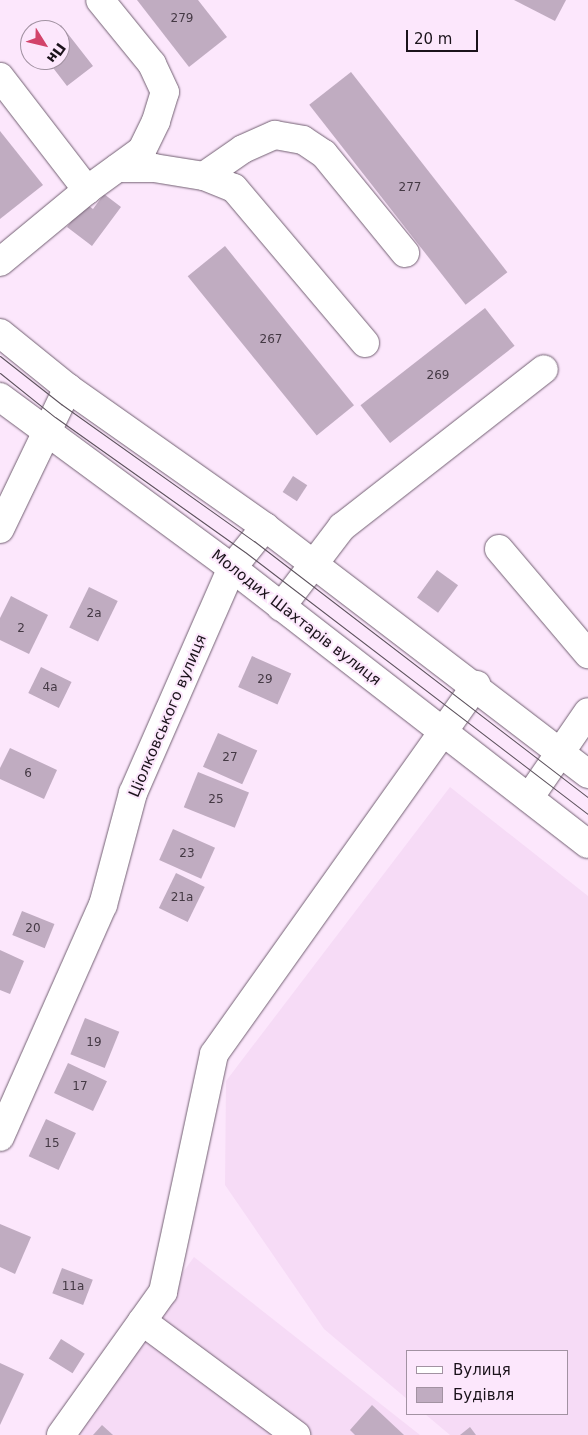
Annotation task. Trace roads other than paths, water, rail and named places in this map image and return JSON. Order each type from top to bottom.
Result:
[{"type":"main road","points":[[0,262],[87,190],[142,150],[156,121],[165,92],[152,64],[100,0]]},
{"type":"main road","points":[[0,77],[87,190]]},
{"type":"main road","points":[[204,176],[243,149],[275,135],[304,140],[324,154],[405,253]]},
{"type":"main road","points":[[118,168],[154,168],[204,176],[234,188],[365,343]]},
{"type":"main road","points":[[0,333],[68,388],[265,527],[476,685],[588,774]]},
{"type":"main road","points":[[281,607],[342,527],[544,369]]},
{"type":"main road","points":[[0,529],[68,388]]},
{"type":"main road","name":"Молодих Шахтарів вулиця","points":[[0,396],[46,434],[232,568],[588,844]]},
{"type":"main road","name":"Ціолковського вулиця","points":[[0,1137],[103,906],[133,792],[232,568],[265,527]]},
{"type":"main road","points":[[499,549],[588,654]]},
{"type":"main road","points":[[61,1435],[163,1292],[214,1054],[476,685]]},
{"type":"main road","points":[[530,798],[588,712]]},
{"type":"main road","points":[[142,1321],[296,1435]]},
{"type":"tram line","points":[[0,356],[61,404],[254,541],[588,797]]},
{"type":"tram line","points":[[0,373],[55,417],[245,552],[588,814]]}]
